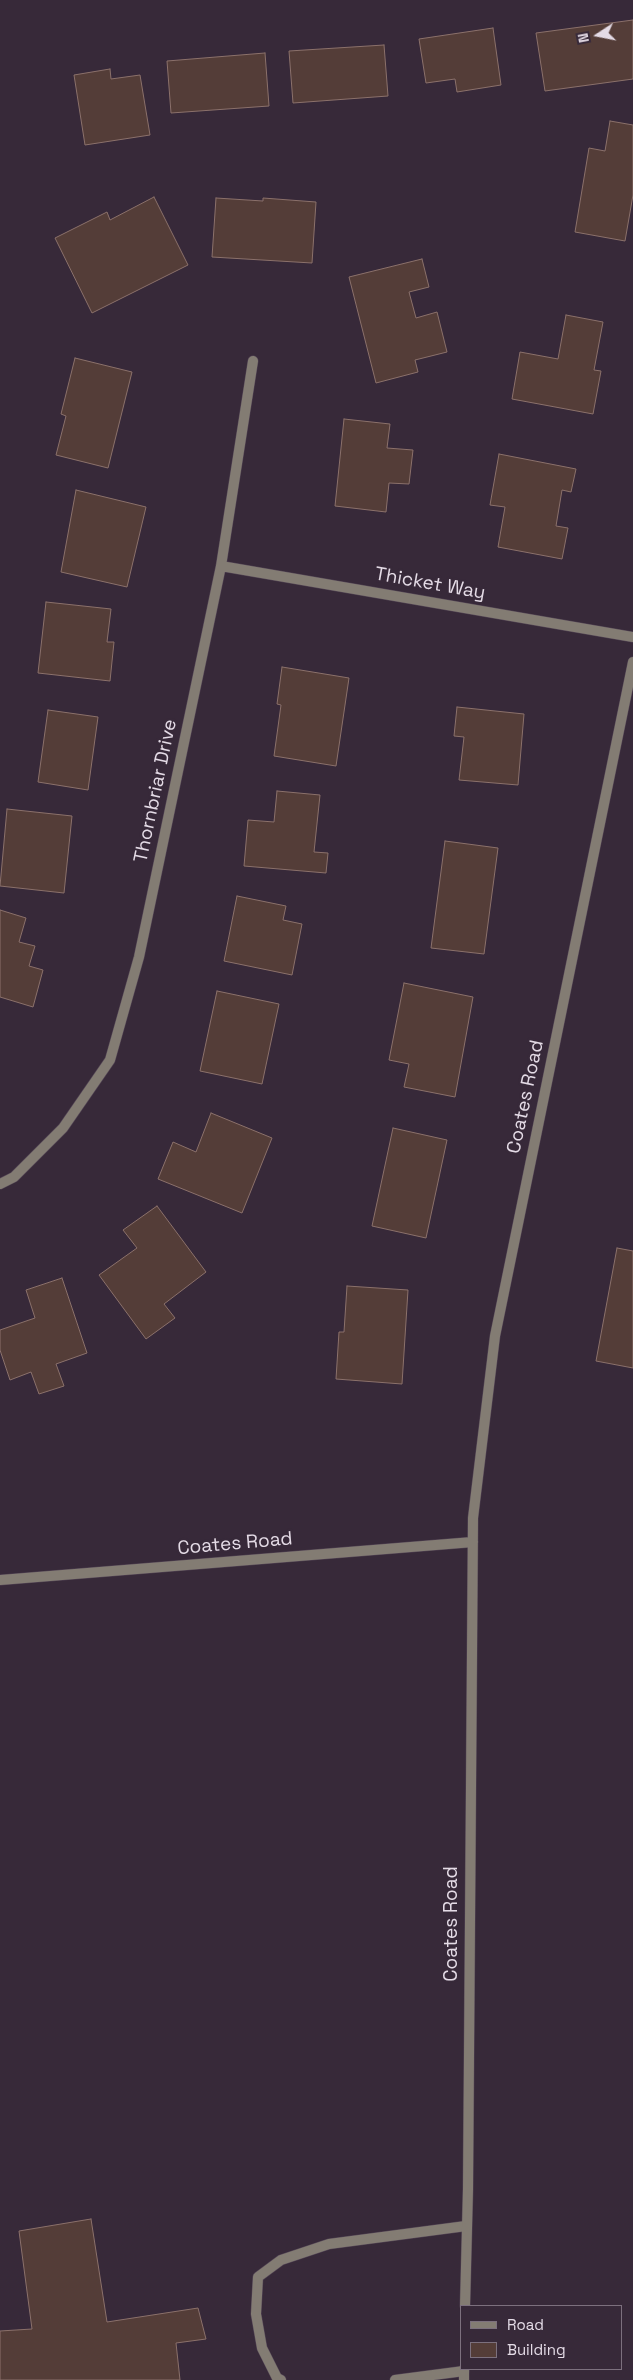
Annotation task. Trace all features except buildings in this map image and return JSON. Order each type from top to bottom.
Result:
[{"type":"street","name":"Thornbriar Drive","points":[[0,1184],[14,1177],[63,1128],[110,1060],[140,956],[221,566],[253,361]]},
{"type":"street","name":"Thicket Way","points":[[221,566],[633,637]]},
{"type":"street","name":"Coates Road","points":[[465,2305],[473,1518],[495,1336],[633,662]]},
{"type":"street","name":"Coates Road","points":[[0,1580],[473,1542]]},
{"type":"street","points":[[281,2380],[277,2378],[262,2348],[256,2314],[258,2278],[281,2260],[329,2244],[466,2226]]},
{"type":"street","points":[[395,2380],[464,2373]]}]
